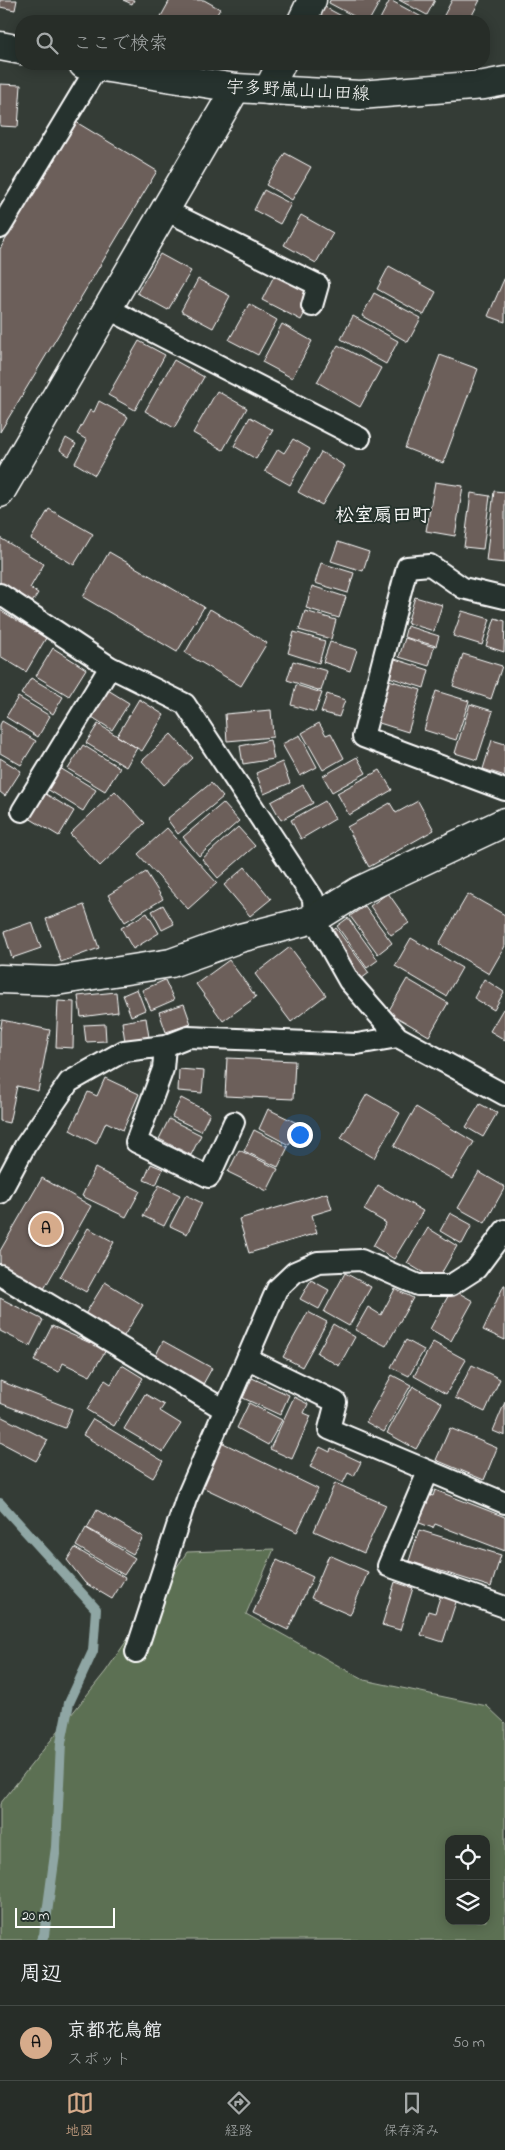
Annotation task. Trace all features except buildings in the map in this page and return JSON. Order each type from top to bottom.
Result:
[{"type":"street","points":[[305,15],[312,0]]},
{"type":"street","points":[[0,46],[15,49]]},
{"type":"street","name":"宇多野嵐山山田線","points":[[122,70],[236,88],[360,96],[498,89]]},
{"type":"street","points":[[268,90],[278,70]]},
{"type":"street","points":[[0,494],[236,88]]},
{"type":"street","points":[[0,979],[56,981],[171,963],[240,938],[314,919],[360,892],[505,822]]},
{"type":"lane","points":[[0,228],[87,70]]},
{"type":"lane","points":[[165,210],[318,285],[312,306]]},
{"type":"lane","points":[[107,308],[360,438]]},
{"type":"lane","points":[[505,598],[463,588],[430,565],[407,567],[362,737],[505,790]]},
{"type":"lane","points":[[0,594],[110,667],[185,704],[313,898],[314,919],[348,981],[398,1037],[505,1095]]},
{"type":"lane","points":[[22,810],[110,667]]},
{"type":"lane","points":[[0,1193],[25,1146],[69,1082],[124,1051],[166,1046],[188,1037],[357,1044],[398,1037]]},
{"type":"lane","points":[[166,1046],[164,1069],[136,1142],[209,1177],[234,1122]]},
{"type":"lane","points":[[136,1652],[186,1499],[277,1289],[295,1272],[318,1262],[361,1260],[418,1284],[451,1285],[476,1268],[505,1230]]},
{"type":"lane","points":[[0,1275],[225,1410]]},
{"type":"lane","points":[[248,1359],[336,1402],[329,1428],[428,1472],[505,1503]]},
{"type":"lane","points":[[428,1472],[388,1566],[505,1607]]},
{"type":"green space","points":[[274,1549],[246,1614],[364,1680],[487,1706],[505,1723],[505,1940],[0,1940],[0,1804],[106,1671],[187,1552]]},
{"type":"waterway","points":[[0,1503],[96,1609],[93,1651],[69,1703],[61,1743],[56,1847],[44,1935],[41,1940]]},
{"type":"place","name":"京都花鳥館","points":[[46,1229]]},
{"type":"district","name":"松室扇田町","points":[[383,514]]}]
